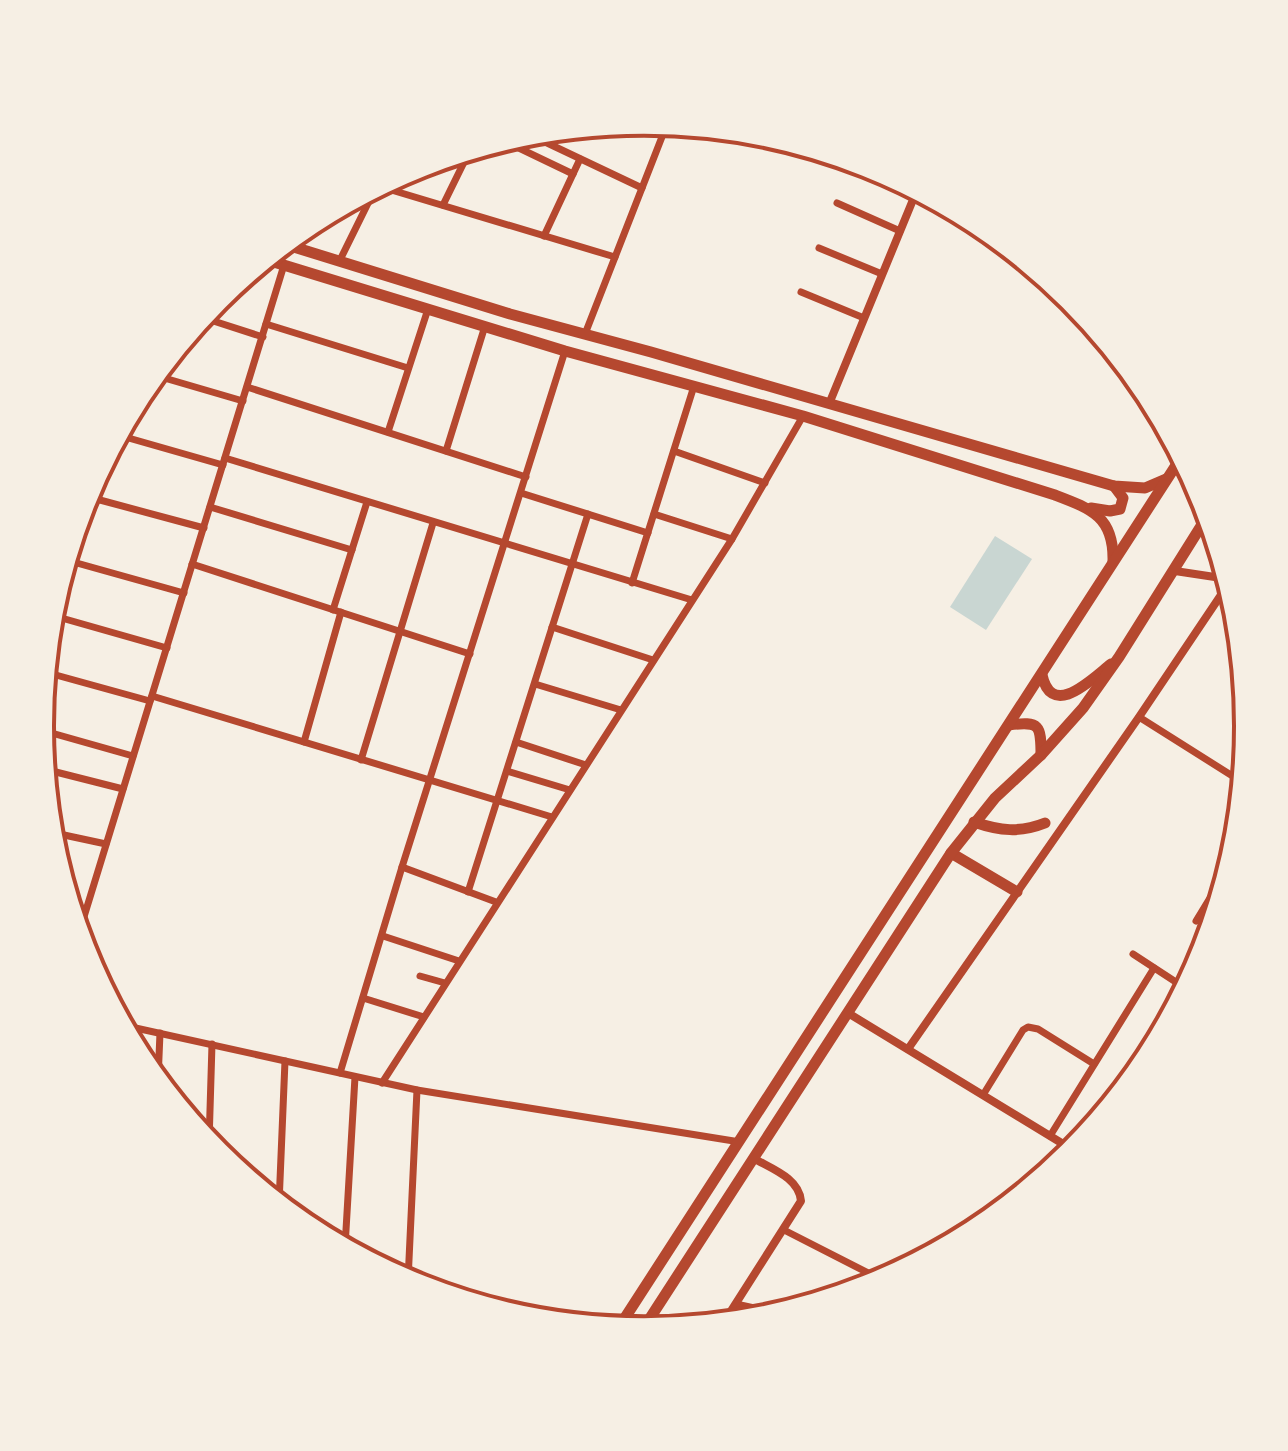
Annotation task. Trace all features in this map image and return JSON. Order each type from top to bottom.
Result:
[{"type":"main road","points":[[298,248],[510,314],[1114,486],[1145,488],[1167,479]]},
{"type":"main road","points":[[278,263],[565,351],[803,416],[1038,489],[1086,507],[1110,511],[1120,509],[1123,498],[1114,486]]},
{"type":"main road","points":[[627,1315],[1174,468]]},
{"type":"main road","points":[[1086,507],[1105,523],[1111,534],[1113,564]]},
{"type":"main road","points":[[652,1316],[951,853],[974,822],[1083,708],[1200,528]]},
{"type":"main road","points":[[1042,675],[1050,692],[1059,696],[1069,695],[1119,657]]},
{"type":"main road","points":[[1009,725],[1030,723],[1037,726],[1041,732],[1041,755]]},
{"type":"main road","points":[[974,822],[1010,831],[1045,823]]},
{"type":"main road","points":[[951,853],[1017,892]]},
{"type":"street","points":[[585,334],[662,136]]},
{"type":"street","points":[[549,144],[642,188]]},
{"type":"street","points":[[521,149],[573,174]]},
{"type":"street","points":[[544,236],[580,159]]},
{"type":"street","points":[[443,205],[463,164]]},
{"type":"street","points":[[393,191],[615,257]]},
{"type":"street","points":[[829,404],[913,200]]},
{"type":"street","points":[[837,203],[900,231]]},
{"type":"street","points":[[340,260],[368,204]]},
{"type":"street","points":[[819,248],[882,274]]},
{"type":"street","points":[[85,914],[284,265]]},
{"type":"street","points":[[801,292],[864,318]]},
{"type":"street","points":[[388,432],[428,309]]},
{"type":"street","points":[[214,321],[263,337]]},
{"type":"street","points":[[266,324],[408,368]]},
{"type":"street","points":[[446,451],[485,326]]},
{"type":"street","points":[[340,1073],[565,351]]},
{"type":"street","points":[[167,379],[243,401]]},
{"type":"street","points":[[632,583],[694,386]]},
{"type":"street","points":[[247,387],[526,477]]},
{"type":"street","points":[[382,1083],[732,539],[803,416]]},
{"type":"street","points":[[129,438],[367,502],[692,600]]},
{"type":"street","points":[[674,451],[765,483]]},
{"type":"street","points":[[521,493],[648,533]]},
{"type":"street","points":[[99,500],[204,528]]},
{"type":"street","points":[[304,742],[367,502]]},
{"type":"street","points":[[210,507],[352,550]]},
{"type":"street","points":[[468,892],[588,514]]},
{"type":"street","points":[[654,514],[732,539]]},
{"type":"street","points":[[361,760],[433,523]]},
{"type":"street","points":[[77,563],[184,593]]},
{"type":"street","points":[[192,564],[470,654]]},
{"type":"street","points":[[1175,571],[1215,579]]},
{"type":"street","points":[[908,1049],[1139,717],[1219,594]]},
{"type":"street","points":[[64,619],[167,648]]},
{"type":"street","points":[[552,627],[653,660]]},
{"type":"street","points":[[56,675],[304,742],[552,817]]},
{"type":"street","points":[[535,684],[621,710]]},
{"type":"street","points":[[1139,717],[1232,776]]},
{"type":"street","points":[[54,734],[133,756]]},
{"type":"street","points":[[516,742],[586,765]]},
{"type":"street","points":[[507,771],[570,790]]},
{"type":"street","points":[[56,772],[123,789]]},
{"type":"street","points":[[64,835],[106,844]]},
{"type":"street","points":[[402,867],[496,902]]},
{"type":"street","points":[[1196,921],[1206,904]]},
{"type":"street","points":[[383,936],[459,961]]},
{"type":"street","points":[[1133,954],[1175,982]]},
{"type":"street","points":[[1050,1136],[1154,968]]},
{"type":"street","points":[[420,976],[445,983]]},
{"type":"street","points":[[363,998],[424,1017]]},
{"type":"street","points":[[848,1013],[1061,1143]]},
{"type":"street","points":[[983,1095],[1028,1027],[1038,1029],[1094,1064]]},
{"type":"street","points":[[138,1028],[417,1090],[740,1142]]},
{"type":"street","points":[[159,1061],[160,1033]]},
{"type":"street","points":[[210,1125],[212,1044]]},
{"type":"street","points":[[280,1190],[285,1061]]},
{"type":"street","points":[[346,1234],[355,1077]]},
{"type":"street","points":[[409,1267],[417,1090]]},
{"type":"street","points":[[733,1308],[801,1201],[800,1190],[792,1181],[753,1158]]},
{"type":"street","points":[[784,1230],[867,1272]]},
{"type":"street","points":[[736,1304],[746,1306]]},
{"type":"shaded area","points":[[995,536],[1032,559],[986,630],[950,607]]}]
